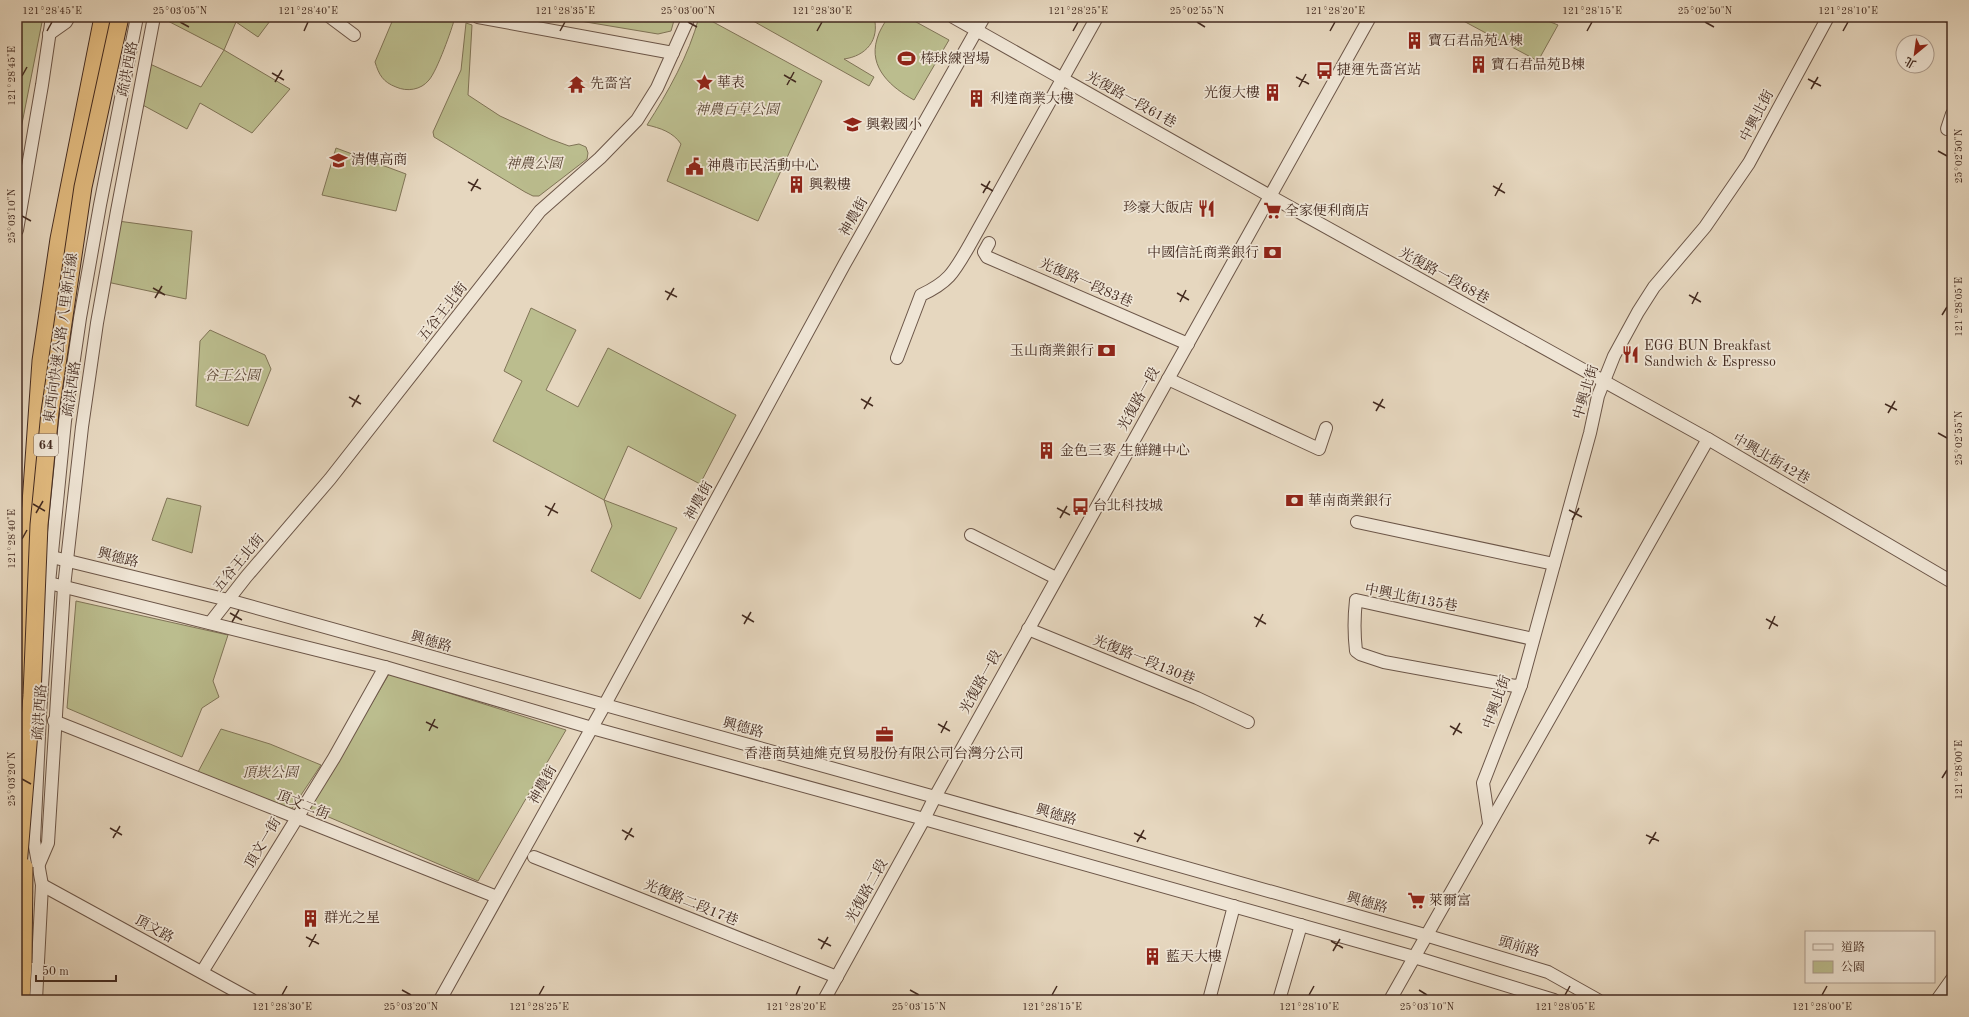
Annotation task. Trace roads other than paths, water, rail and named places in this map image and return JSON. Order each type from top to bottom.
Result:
[{"type":"highway","name":"東西向快速公路 八里新店線","points":[[17,702],[41,361],[59,239],[103,17]]},
{"type":"highway","name":"東西向快速公路 八里新店線","points":[[17,879],[32,695],[39,525],[50,412],[83,187],[102,92],[120,17]]},
{"type":"highway","points":[[17,543],[38,399]]},
{"type":"highway","points":[[21,1000],[24,963],[24,791]]},
{"type":"street","points":[[47,17],[49,34]]},
{"type":"street","points":[[17,230],[52,17]]},
{"type":"street","points":[[49,34],[66,22],[69,17]]},
{"type":"street","points":[[108,17],[102,45],[145,59]]},
{"type":"street","name":"疏洪西路","points":[[36,1000],[42,885],[40,864],[34,841],[40,715],[49,583],[65,421],[80,318],[100,205],[137,17]]},
{"type":"street","name":"疏洪西路","points":[[40,864],[48,842],[54,721],[64,587],[82,427],[97,323],[154,17]]},
{"type":"street","points":[[330,17],[354,35]]},
{"type":"street","points":[[478,17],[534,22],[673,53]]},
{"type":"street","name":"五谷王北街","points":[[210,623],[330,479],[540,211],[600,158],[637,120],[657,88],[689,17]]},
{"type":"street","name":"光復路一段61巷","points":[[953,17],[1270,196]]},
{"type":"street","name":"神農街","points":[[440,1000],[592,728],[848,258],[984,17]]},
{"type":"street","points":[[897,358],[921,295],[939,286],[952,275],[1097,17]]},
{"type":"street","name":"光復路一段","points":[[935,796],[1370,17]]},
{"type":"street","name":"中興北街","points":[[1489,823],[1483,783],[1521,685],[1590,433],[1598,396],[1614,356],[1654,287],[1705,227],[1749,163],[1828,17]]},
{"type":"street","points":[[1952,114],[1947,129],[1952,130]]},
{"type":"street","name":"光復路一段68巷","points":[[1270,196],[1604,381]]},
{"type":"street","name":"光復路一段83巷","points":[[990,243],[984,252],[988,257],[1188,344]]},
{"type":"street","points":[[1168,378],[1319,449],[1326,428]]},
{"type":"street","name":"中興北街42巷","points":[[1604,381],[1952,582]]},
{"type":"street","points":[[1390,1000],[1489,823],[1708,440]]},
{"type":"street","points":[[1357,522],[1554,564]]},
{"type":"street","points":[[971,535],[1056,578]]},
{"type":"street","name":"興德路","points":[[52,557],[228,600],[604,706],[935,796],[1426,935]]},
{"type":"street","points":[[49,583],[385,667],[592,728],[924,819],[1414,957],[1554,1000]]},
{"type":"street","name":"中興北街135巷","points":[[1521,685],[1515,686],[1384,662],[1360,654],[1356,651],[1355,643],[1354,625],[1356,600],[1533,639]]},
{"type":"street","name":"光復路一段130巷","points":[[1028,629],[1197,698],[1248,722]]},
{"type":"street","name":"頂文一街","points":[[202,972],[334,758],[385,667]]},
{"type":"street","name":"頂文二街","points":[[54,721],[497,897]]},
{"type":"street","name":"光復路二段","points":[[824,1000],[924,819],[935,796]]},
{"type":"street","name":"光復路二段17巷","points":[[534,856],[837,977]]},
{"type":"street","points":[[17,894],[40,864]]},
{"type":"street","name":"頂文路","points":[[42,885],[252,1000]]},
{"type":"street","points":[[1208,1000],[1234,906]]},
{"type":"street","points":[[1279,1000],[1301,925]]},
{"type":"street","name":"頭前路","points":[[1426,935],[1548,972],[1598,1000]]},
{"type":"street","points":[[1938,1000],[1952,979]]},
{"type":"place","name":"寶石君品苑A棟","points":[[1415,41]]},
{"type":"place","name":"棒球練習場","points":[[907,59]]},
{"type":"place","name":"寶石君品苑B棟","points":[[1478,65]]},
{"type":"place","name":"捷運先嗇宮站","points":[[1324,70]]},
{"type":"place","name":"華表","points":[[704,83]]},
{"type":"place","name":"先嗇宮","points":[[577,84]]},
{"type":"place","name":"光復大樓","points":[[1273,93]]},
{"type":"place","name":"利達商業大樓","points":[[977,99]]},
{"type":"place","name":"興穀國小","points":[[853,125]]},
{"type":"place","name":"清傳高商","points":[[338,160]]},
{"type":"place","name":"神農市民活動中心","points":[[694,166]]},
{"type":"place","name":"興穀樓","points":[[796,185]]},
{"type":"place","name":"珍豪大飯店","points":[[1206,208]]},
{"type":"place","name":"全家便利商店","points":[[1272,211]]},
{"type":"place","name":"中國信託商業銀行","points":[[1272,253]]},
{"type":"place","name":"玉山商業銀行","points":[[1107,351]]},
{"type":"place","name":"EGG BUN Breakfast Sandwich & Espresso","points":[[1631,354]]},
{"type":"place","name":"金色三麥 生鮮鏈中心","points":[[1047,451]]},
{"type":"place","name":"華南商業銀行","points":[[1295,501]]},
{"type":"place","name":"台北科技城","points":[[1080,506]]},
{"type":"place","name":"香港商莫迪維克貿易股份有限公司台灣分公司","points":[[884,734]]},
{"type":"place","name":"萊爾富","points":[[1416,901]]},
{"type":"place","name":"群光之星","points":[[311,918]]},
{"type":"place","name":"藍天大樓","points":[[1153,957]]},
{"type":"park label","name":"神農百草公園","points":[[737,110]]},
{"type":"park label","name":"神農公園","points":[[534,164]]},
{"type":"park label","name":"谷王公園","points":[[232,376]]},
{"type":"park label","name":"頂崁公園","points":[[270,773]]}]
